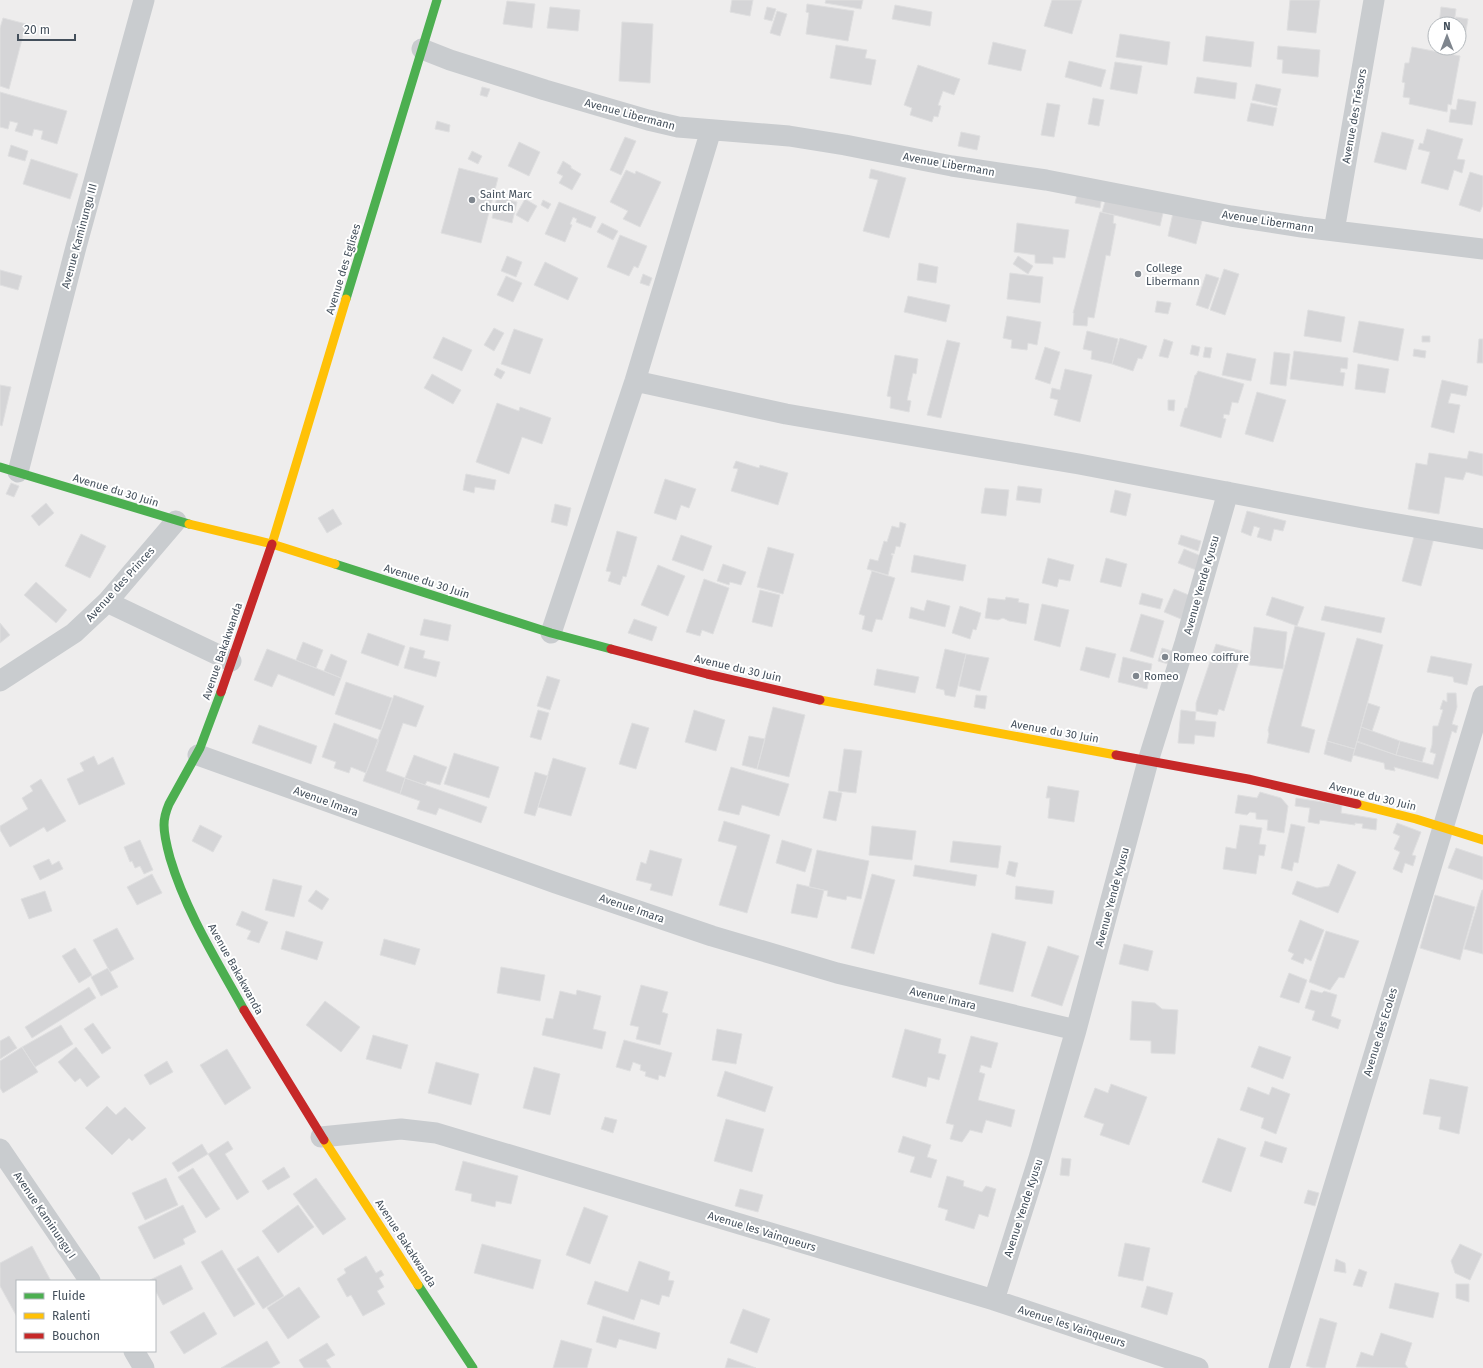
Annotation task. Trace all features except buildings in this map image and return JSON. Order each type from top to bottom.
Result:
[{"type":"street","name":"Avenue Kaminungu III","points":[[9,469],[76,247],[144,0]]},
{"type":"street","name":"Avenue des Eglises","points":[[272,544],[437,0]]},
{"type":"street","name":"Avenue des Trésors","points":[[1334,231],[1374,0]]},
{"type":"street","name":"Avenue Libermann","points":[[422,50],[450,60],[648,120],[678,127],[789,136],[845,144],[952,166],[1046,180],[1231,216],[1334,231],[1483,249]]},
{"type":"street","points":[[551,633],[635,381],[711,130]]},
{"type":"street","points":[[635,381],[786,414],[1079,464],[1483,539]]},
{"type":"street","name":"Avenue du 30 Juin","points":[[9,469],[176,521],[272,544],[551,633],[706,674],[830,702],[1299,790],[1367,806],[1443,827],[1483,840]]},
{"type":"street","name":"Avenue Yende Kyusu","points":[[994,1300],[1039,1158],[1076,1030],[1148,761],[1185,643],[1228,492]]},
{"type":"street","name":"Avenue des Princes","points":[[0,681],[74,634],[107,602],[176,521]]},
{"type":"street","name":"Avenue Bakakwanda","points":[[272,544],[209,728],[198,755],[170,803],[164,819],[164,834],[180,887],[197,924],[235,994],[321,1137],[473,1368]]},
{"type":"street","points":[[107,602],[231,661]]},
{"type":"street","name":"Avenue des Ecoles","points":[[1279,1368],[1483,696]]},
{"type":"street","name":"Avenue Imara","points":[[198,755],[548,880],[712,936],[837,973],[1076,1030]]},
{"type":"street","name":"Avenue les Vainqueurs","points":[[321,1137],[401,1129],[436,1133],[994,1300],[1198,1368]]},
{"type":"street","name":"Avenue Kaminungu I","points":[[0,1149],[89,1280]]},
{"type":"street","points":[[135,1352],[144,1368]]},
{"type":"traffic: fast","points":[[346,299],[437,0]]},
{"type":"traffic: fast","points":[[0,467],[189,524]]},
{"type":"traffic: fast","points":[[335,564],[551,633],[611,649]]},
{"type":"traffic: fast","points":[[221,692],[200,748],[168,807],[164,822],[164,829],[170,858],[193,917],[244,1010]]},
{"type":"traffic: fast","points":[[418,1285],[473,1368]]},
{"type":"traffic: slow","points":[[272,544],[346,299]]},
{"type":"traffic: slow","points":[[189,524],[272,544],[335,564]]},
{"type":"traffic: slow","points":[[820,700],[1116,755]]},
{"type":"traffic: slow","points":[[1357,804],[1416,819],[1483,840]]},
{"type":"traffic: slow","points":[[324,1140],[418,1285]]},
{"type":"traffic: jam","points":[[221,692],[272,544]]},
{"type":"traffic: jam","points":[[611,649],[707,674],[820,700]]},
{"type":"traffic: jam","points":[[1116,755],[1248,779],[1357,804]]},
{"type":"traffic: jam","points":[[244,1010],[324,1140]]},
{"type":"place","name":"Saint Marc church","points":[[472,200]]},
{"type":"place","name":"College Libermann","points":[[1138,274]]},
{"type":"place","name":"Romeo coiffure","points":[[1165,657]]},
{"type":"place","name":"Romeo","points":[[1136,676]]}]
